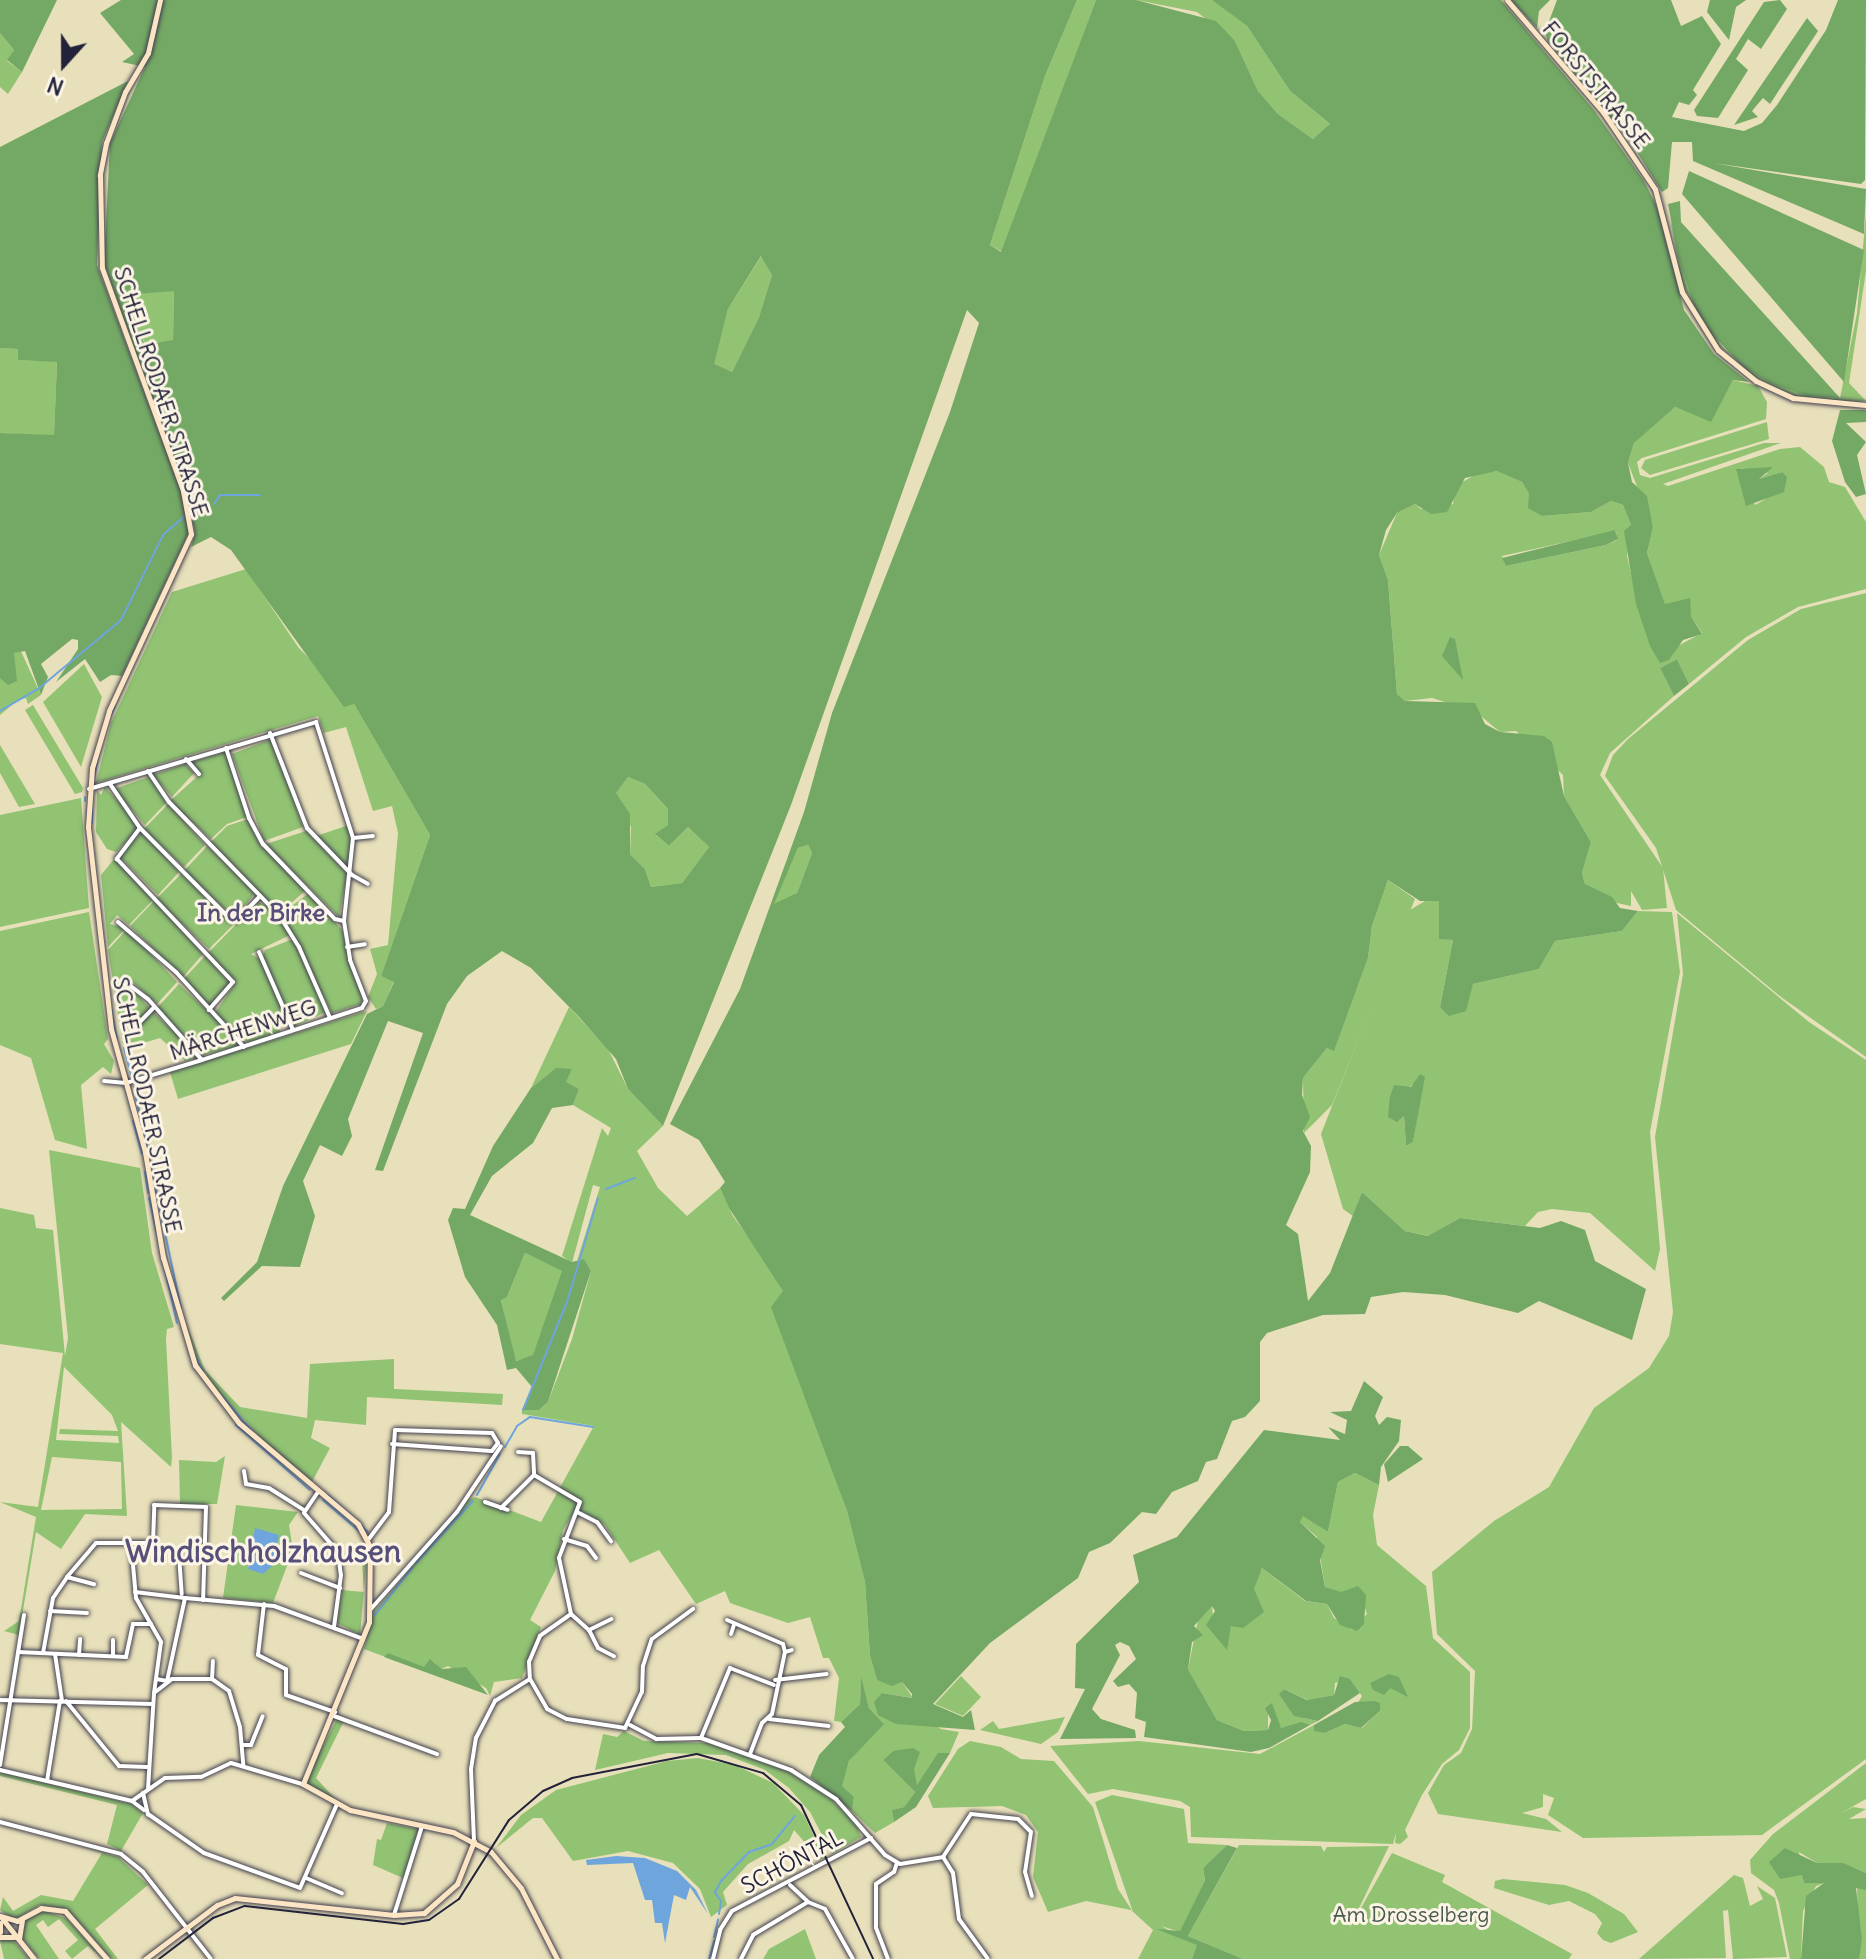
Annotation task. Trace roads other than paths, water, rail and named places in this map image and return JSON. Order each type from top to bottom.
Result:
[{"type":"street","name":"SCHELLRODAER STRASSE","points":[[160,0],[148,53],[118,108],[100,175],[102,268],[189,512],[184,557],[109,711],[89,789],[88,827],[106,995],[145,1152],[163,1257],[195,1365],[239,1423],[358,1524],[368,1540]]},
{"type":"street","name":"FORSTSTRASSE","points":[[1507,0],[1603,112],[1655,189],[1682,292],[1718,350],[1738,370],[1780,393],[1823,405],[1866,405]]},
{"type":"street","points":[[89,789],[310,721],[318,724],[353,838],[352,875],[344,921],[347,947],[365,944]]},
{"type":"street","points":[[270,733],[307,828],[352,875],[368,884]]},
{"type":"street","points":[[226,748],[249,818],[263,844],[335,919],[344,921]]},
{"type":"street","points":[[186,759],[199,774]]},
{"type":"street","points":[[148,771],[169,802],[260,896],[293,936],[330,1018]]},
{"type":"street","points":[[110,784],[140,828],[234,922],[260,896]]},
{"type":"street","points":[[140,828],[117,859],[231,978],[232,987],[209,1010]]},
{"type":"street","points":[[353,838],[373,836]]},
{"type":"street","points":[[118,922],[244,1047]]},
{"type":"street","name":"MÄRCHENWEG","points":[[126,1083],[362,1008],[366,1001],[347,947]]},
{"type":"street","points":[[259,952],[293,1031]]},
{"type":"street","points":[[124,981],[202,1060]]},
{"type":"street","points":[[134,1028],[153,1008]]},
{"type":"street","points":[[104,1081],[126,1083]]},
{"type":"street","points":[[303,1784],[363,1639],[370,1610],[368,1540],[389,1509],[392,1433],[402,1427],[492,1433],[498,1438],[495,1452]]},
{"type":"street","points":[[391,1444],[495,1452]]},
{"type":"street","points":[[370,1610],[457,1512],[501,1446]]},
{"type":"street","points":[[501,1508],[534,1475],[533,1453],[518,1452]]},
{"type":"street","points":[[244,1471],[246,1484],[269,1488],[304,1510],[306,1519],[336,1548],[340,1588],[334,1627]]},
{"type":"street","points":[[534,1475],[580,1502],[564,1539],[559,1566],[571,1595],[571,1614],[589,1630],[598,1648],[614,1656]]},
{"type":"street","points":[[304,1510],[318,1492]]},
{"type":"street","points":[[485,1502],[508,1510]]},
{"type":"street","points":[[43,1653],[50,1611],[67,1577],[93,1544],[153,1543],[154,1505],[206,1507],[203,1600]]},
{"type":"street","points":[[577,1512],[597,1522],[611,1541]]},
{"type":"street","points":[[564,1539],[587,1546],[596,1558]]},
{"type":"street","points":[[131,1543],[135,1592],[161,1642],[152,1704],[146,1811]]},
{"type":"street","points":[[154,1693],[167,1681],[183,1596],[179,1555]]},
{"type":"street","points":[[301,1573],[340,1588]]},
{"type":"street","points":[[67,1577],[94,1584]]},
{"type":"street","points":[[135,1592],[264,1604],[363,1639]]},
{"type":"street","points":[[264,1604],[258,1655],[286,1669],[286,1695],[437,1754]]},
{"type":"street","points":[[630,1725],[642,1692],[643,1670],[655,1635],[693,1609]]},
{"type":"street","points":[[50,1611],[87,1613]]},
{"type":"street","points":[[571,1614],[536,1641],[529,1662],[530,1679],[554,1714],[616,1730],[630,1725],[656,1739],[701,1738],[750,1754],[822,1788],[897,1863],[914,1866],[943,1857],[971,1814],[1018,1819],[1031,1832],[1025,1872],[1032,1896]]},
{"type":"street","points":[[24,1615],[0,1768],[132,1801],[204,1853],[300,1888],[337,1804]]},
{"type":"street","points":[[589,1630],[612,1619]]},
{"type":"street","points":[[727,1620],[783,1644],[788,1651],[775,1682],[769,1719]]},
{"type":"street","points":[[18,1652],[128,1657],[133,1624],[151,1624]]},
{"type":"street","points":[[731,1634],[734,1625]]},
{"type":"street","points":[[79,1655],[80,1639]]},
{"type":"street","points":[[113,1640],[113,1656]]},
{"type":"street","points":[[47,1781],[63,1701],[55,1654]]},
{"type":"street","points":[[212,1679],[213,1661]]},
{"type":"street","points":[[701,1738],[730,1668],[775,1682],[827,1674]]},
{"type":"street","points":[[156,1679],[212,1679],[230,1693],[243,1745],[243,1765]]},
{"type":"street","points":[[145,1959],[217,1905],[244,1897],[394,1915],[424,1913],[445,1899],[462,1874],[474,1841],[471,1769],[476,1738],[495,1701],[530,1679]]},
{"type":"street","points":[[0,1700],[152,1704]]},
{"type":"street","points":[[63,1701],[119,1766],[147,1767]]},
{"type":"street","points":[[243,1745],[251,1745],[263,1716]]},
{"type":"street","points":[[750,1754],[762,1723],[769,1719],[829,1726]]},
{"type":"street","points":[[132,1801],[173,1775],[201,1777],[228,1764],[243,1765],[303,1784],[337,1804],[474,1841],[512,1875],[557,1959]]},
{"type":"street","points":[[0,1822],[121,1854],[143,1872],[211,1959]]},
{"type":"street","points":[[394,1915],[422,1825]]},
{"type":"street","name":"SCHÖNTAL","points":[[713,1959],[727,1916],[871,1838]]},
{"type":"street","points":[[943,1857],[953,1873],[959,1919],[988,1959]]},
{"type":"street","points":[[888,1959],[876,1927],[876,1884],[894,1872],[897,1863]]},
{"type":"street","points":[[306,1878],[342,1893]]},
{"type":"street","points":[[789,1884],[808,1902],[825,1909],[853,1959]]},
{"type":"street","points":[[741,1959],[753,1935],[808,1902]]},
{"type":"street","points":[[0,1916],[12,1921],[41,1908],[65,1911],[107,1959]]},
{"type":"street","points":[[0,1916],[34,1959]]},
{"type":"street","points":[[19,1940],[17,1928],[23,1918]]},
{"type":"street","points":[[0,1923],[0,1934],[19,1940]]},
{"type":"water","points":[[255,1528],[279,1535],[273,1565],[263,1574],[248,1569]]},
{"type":"water","points":[[616,1856],[645,1858],[677,1871],[696,1890],[708,1914],[690,1887],[686,1900],[674,1895],[665,1943],[662,1923],[655,1923],[652,1900],[645,1900],[633,1863],[587,1865],[586,1860]]},
{"type":"waterway","points":[[214,504],[220,495],[260,495]]},
{"type":"waterway","points":[[0,711],[38,689],[121,620],[163,535],[193,509],[205,510]]},
{"type":"waterway","points":[[110,716],[115,706]]},
{"type":"waterway","points":[[94,778],[99,753]]},
{"type":"waterway","points":[[92,810],[92,823]]},
{"type":"waterway","points":[[111,1008],[117,1038]]},
{"type":"waterway","points":[[124,1048],[131,1075]]},
{"type":"waterway","points":[[134,1087],[181,1308]]},
{"type":"waterway","points":[[133,1121],[142,1154]]},
{"type":"waterway","points":[[145,1172],[148,1193]]},
{"type":"waterway","points":[[606,1189],[635,1178]]},
{"type":"waterway","points":[[149,1198],[177,1323]]},
{"type":"waterway","points":[[523,1410],[568,1299],[598,1198]]},
{"type":"waterway","points":[[195,1355],[203,1371]]},
{"type":"waterway","points":[[221,1395],[253,1432]]},
{"type":"waterway","points":[[505,1447],[517,1426],[530,1417],[593,1427]]},
{"type":"waterway","points":[[236,1425],[310,1490]]},
{"type":"waterway","points":[[477,1495],[500,1454]]},
{"type":"waterway","points":[[328,1495],[368,1532]]},
{"type":"waterway","points":[[323,1500],[359,1531]]},
{"type":"waterway","points":[[416,1563],[473,1501]]},
{"type":"waterway","points":[[375,1615],[413,1567]]},
{"type":"waterway","points":[[719,1914],[721,1901],[715,1892],[721,1881],[749,1852],[772,1844],[795,1816]]},
{"type":"waterway","points":[[714,1937],[718,1919]]},
{"type":"waterway","points":[[709,1959],[714,1941]]},
{"type":"tram line","points":[[159,1959],[213,1918],[245,1906],[403,1924],[429,1920],[459,1899],[509,1820],[543,1791],[572,1778],[697,1754],[763,1773],[801,1805],[873,1959]]},
{"type":"district","name":"In der Birke","points":[[261,913]]},
{"type":"district","name":"Windischholzhausen","points":[[263,1551]]},
{"type":"park label","name":"Am Drosselberg","points":[[1411,1915]]}]
